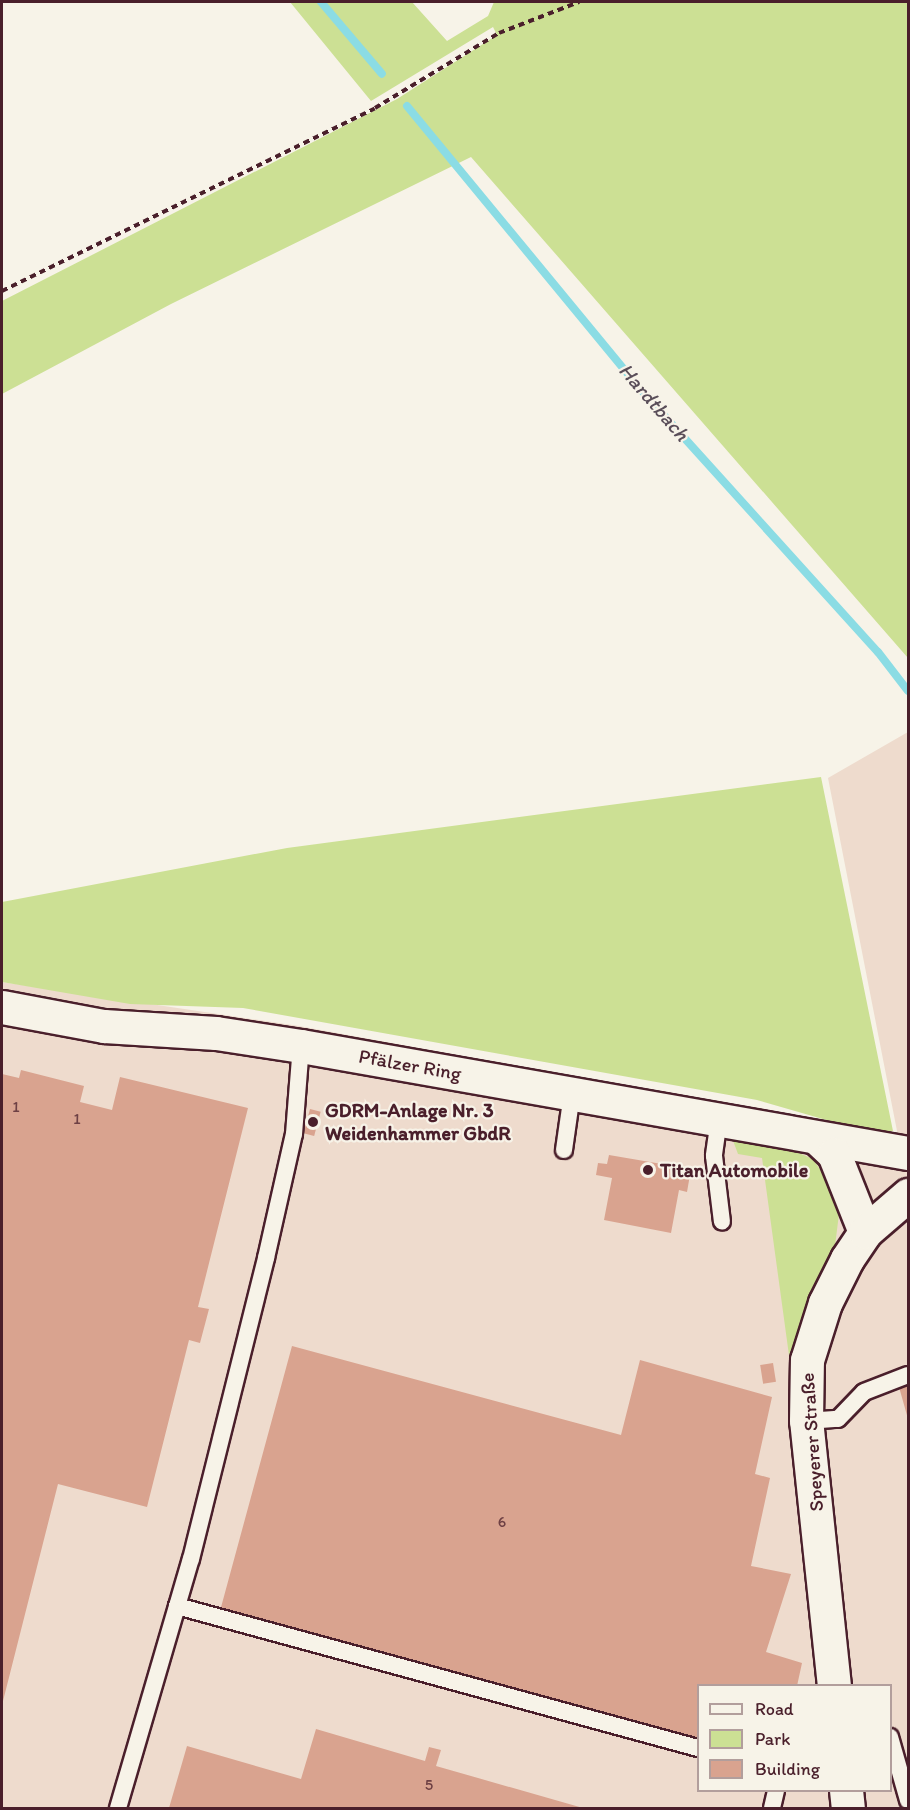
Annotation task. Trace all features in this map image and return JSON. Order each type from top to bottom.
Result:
[{"type":"street","name":"Pfälzer Ring","points":[[2,1007],[104,1026],[216,1033],[301,1046],[909,1154]]},
{"type":"street","points":[[817,1138],[834,1154],[865,1232]]},
{"type":"street","name":"Speyerer Straße","points":[[834,1684],[806,1421],[809,1349],[835,1281],[865,1232],[909,1195]]},
{"type":"street","points":[[846,1792],[848,1809]]},
{"type":"lane","points":[[118,1809],[177,1606],[291,1146],[301,1046]]},
{"type":"lane","points":[[564,1150],[572,1094]]},
{"type":"lane","points":[[719,1119],[714,1156],[722,1222]]},
{"type":"lane","points":[[806,1421],[838,1419],[864,1392],[909,1375]]},
{"type":"lane","points":[[177,1606],[697,1747]]},
{"type":"lane","points":[[892,1740],[909,1800]]},
{"type":"lane","points":[[772,1809],[776,1792]]},
{"type":"path","points":[[2,291],[375,108],[499,33],[579,2]]},
{"type":"shaded area","points":[[908,732],[908,1808],[2,1808],[2,982],[299,1026],[898,1136],[828,778]]},
{"type":"green space","points":[[290,2],[412,2],[447,41],[488,16],[494,2],[908,2],[908,658],[471,157],[171,304],[2,394],[2,301],[397,99],[497,35],[493,27],[371,101]]},
{"type":"green space","points":[[821,777],[893,1131],[868,1132],[757,1100],[243,1008],[130,1004],[2,982],[2,902],[287,848]]},
{"type":"green space","points":[[732,1138],[787,1148],[813,1159],[835,1192],[839,1214],[835,1246],[806,1309],[791,1370],[762,1158],[738,1154]]},
{"type":"building","points":[[21,1070],[84,1086],[80,1102],[112,1110],[120,1077],[248,1108],[198,1307],[209,1309],[200,1343],[189,1340],[147,1507],[58,1484],[2,1705],[2,1074],[19,1078]]},
{"type":"building","name":"GDRM-Anlage Nr. 3 Weidenhammer GbdR","points":[[310,1109],[321,1112],[314,1136],[304,1133]]},
{"type":"building","points":[[609,1155],[691,1169],[687,1192],[679,1190],[671,1233],[604,1220],[612,1178],[596,1175],[598,1163],[607,1164]]},
{"type":"building","points":[[292,1346],[621,1435],[640,1360],[772,1397],[755,1474],[770,1478],[751,1566],[791,1574],[766,1652],[802,1663],[797,1684],[697,1684],[697,1743],[220,1611]]},
{"type":"building","points":[[773,1363],[776,1382],[763,1384],[760,1365]]},
{"type":"building","points":[[908,1385],[908,1419],[899,1387]]},
{"type":"building","points":[[316,1729],[425,1761],[429,1747],[441,1750],[436,1766],[583,1808],[169,1808],[187,1746],[301,1779]]},
{"type":"waterway","name":"Hardtbach","points":[[321,2],[382,74]]},
{"type":"waterway","name":"Hardtbach","points":[[407,106],[641,390],[878,652],[908,691]]},
{"type":"place","name":"GDRM-Anlage Nr. 3 Weidenhammer GbdR","points":[[313,1122]]},
{"type":"place","name":"Titan Automobile","points":[[648,1170]]}]
